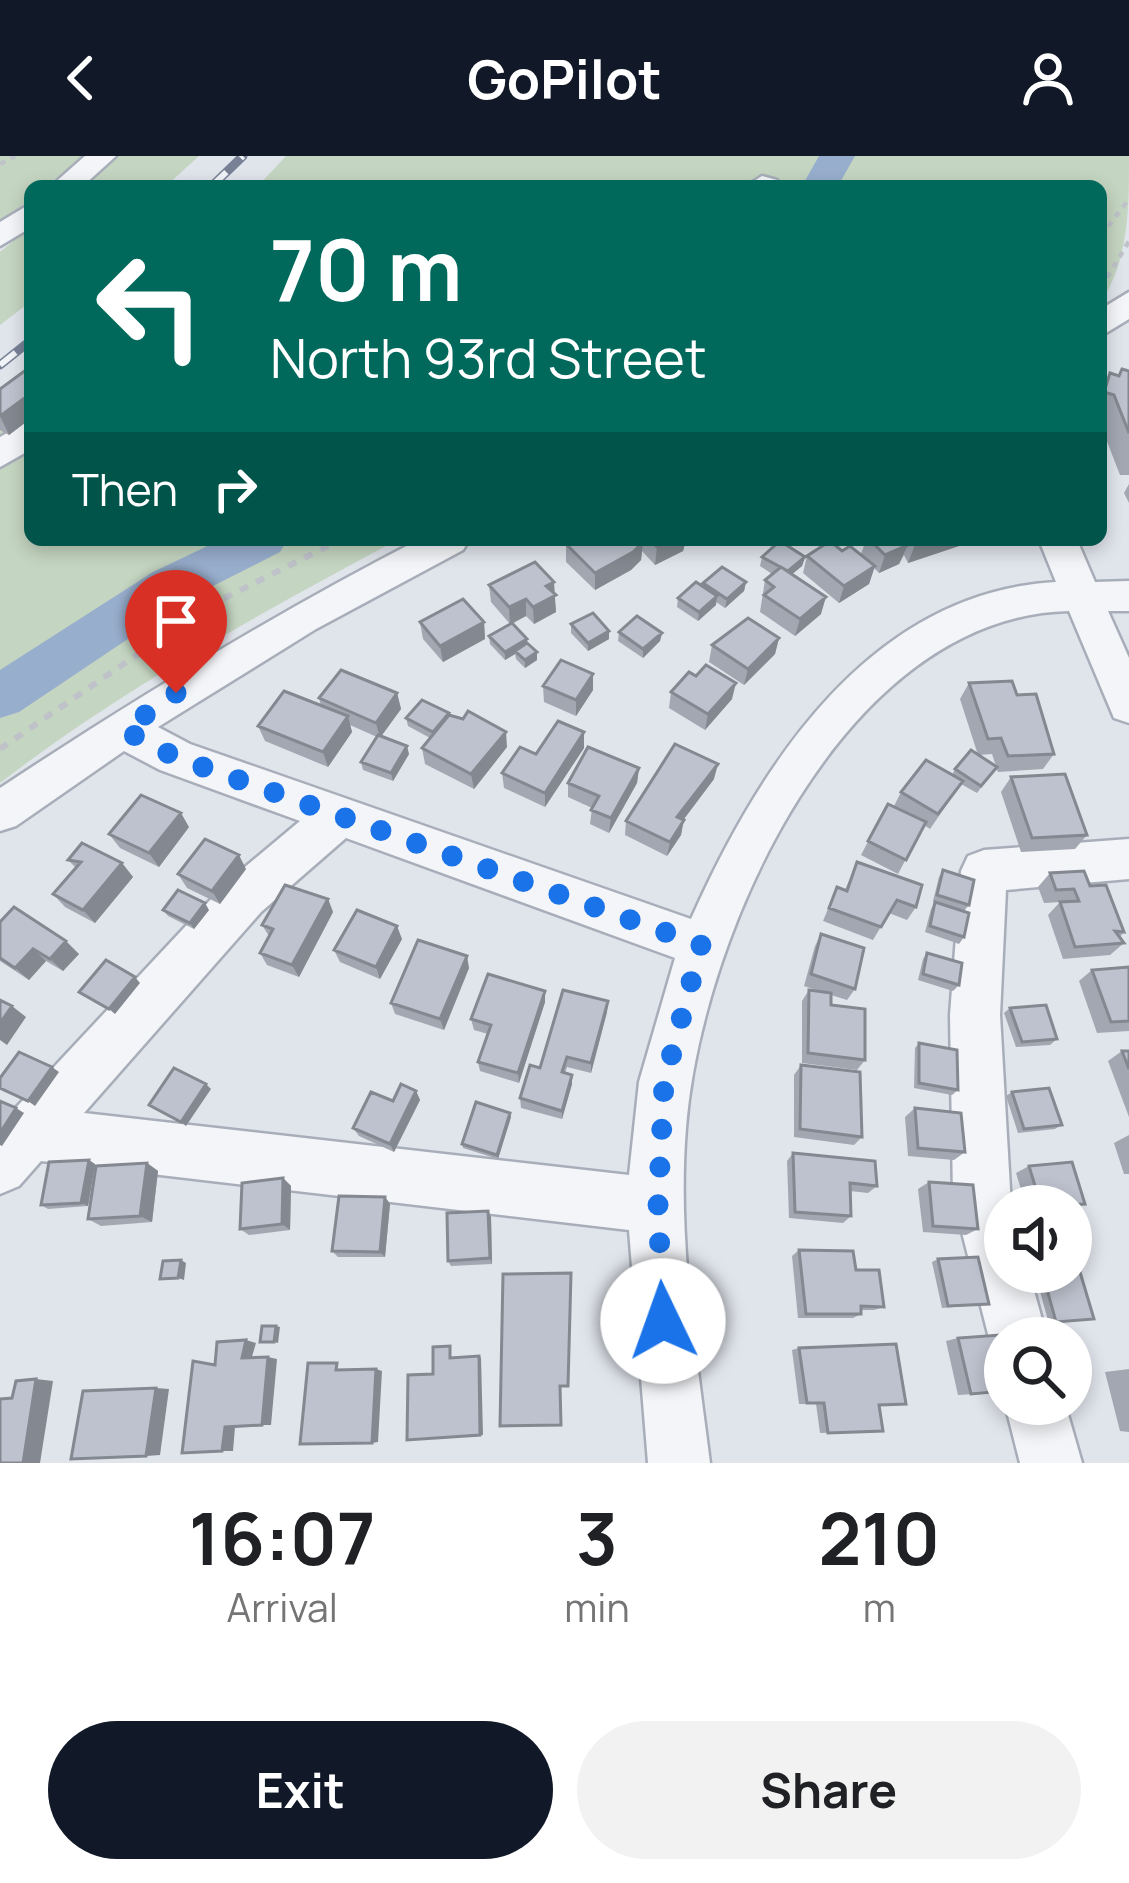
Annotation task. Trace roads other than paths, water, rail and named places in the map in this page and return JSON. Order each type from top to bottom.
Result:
[{"type":"street","points":[[72,180],[102,156]]},
{"type":"street","points":[[0,237],[24,218]]},
{"type":"street","points":[[0,812],[302,618],[439,546]]},
{"type":"street","points":[[1060,546],[1129,706]]},
{"type":"street","points":[[679,1463],[663,1321],[658,1206],[664,1083],[701,945],[760,825],[843,707],[893,663],[994,608],[1129,596]]},
{"type":"street","points":[[124,730],[175,757],[701,945]]},
{"type":"street","points":[[14,1150],[244,898],[338,817]]},
{"type":"street","points":[[1012,1317],[981,1197],[975,1015],[984,871],[1129,860]]},
{"type":"street","points":[[14,1150],[658,1206]]},
{"type":"street","points":[[1041,1425],[1051,1463]]},
{"type":"waterway","points":[[823,180],[837,156]]},
{"type":"waterway","points":[[0,697],[171,585],[251,546]]},
{"type":"railway","points":[[218,180],[243,156]]},
{"type":"railway","points":[[0,365],[24,346]]}]
